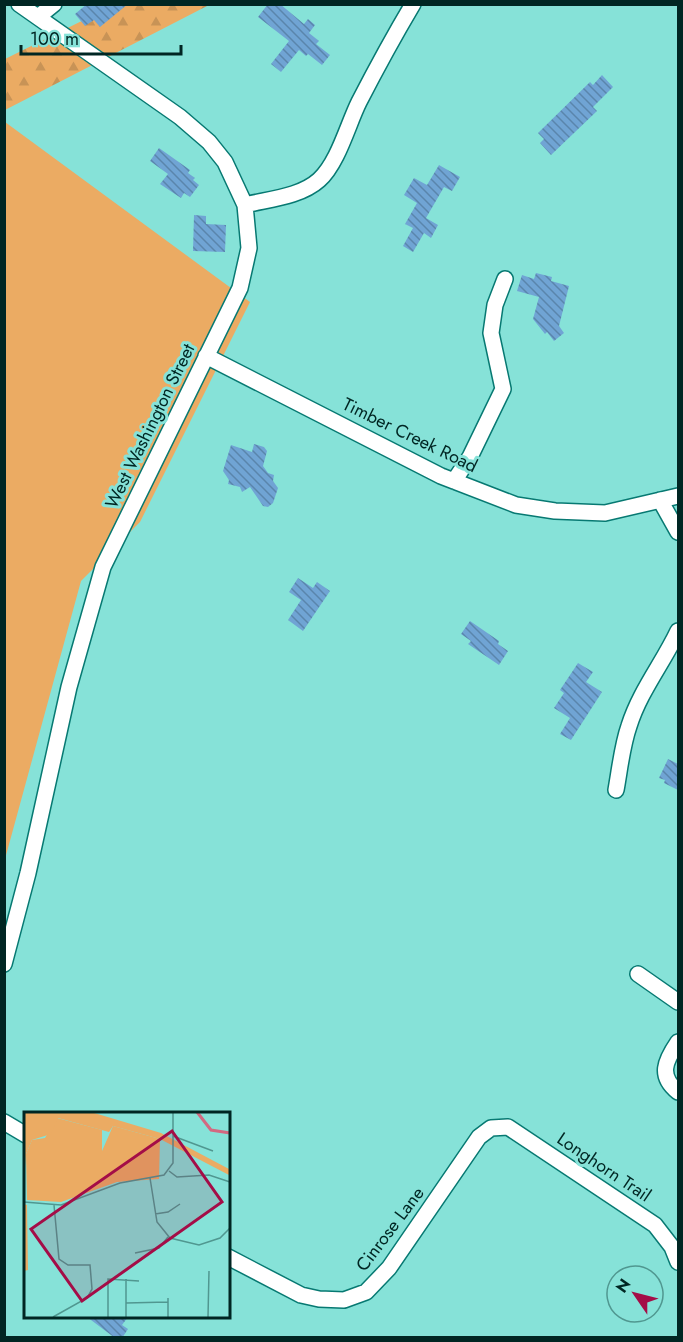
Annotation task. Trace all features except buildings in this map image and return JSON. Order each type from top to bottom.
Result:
[{"type":"street","name":"West Washington Street","points":[[4,964],[28,873],[69,687],[103,567],[240,288],[249,248],[245,205],[225,162],[209,142],[180,117],[19,4]]},
{"type":"street","points":[[38,17],[54,4]]},
{"type":"street","points":[[245,205],[297,192],[321,179],[338,151],[360,100],[413,4]]},
{"type":"street","points":[[454,481],[470,457],[503,389],[492,333],[495,305],[505,279]]},
{"type":"street","name":"Timber Creek Road","points":[[206,356],[454,481],[516,505],[555,511],[605,513],[678,496]]},
{"type":"street","points":[[660,500],[678,532]]},
{"type":"street","points":[[616,790],[629,724],[648,682],[666,657],[678,631]]},
{"type":"street","points":[[638,974],[678,1002]]},
{"type":"street","points":[[678,1042],[666,1065],[664,1076],[669,1085],[678,1092]]},
{"type":"street","points":[[4,1122],[24,1134]]},
{"type":"street","name":"Longhorn Trail","points":[[491,1128],[508,1127],[656,1225],[672,1247],[678,1262]]},
{"type":"street","name":"Cinrose Lane","points":[[230,1258],[310,1297],[344,1300],[366,1292],[389,1268],[479,1137],[491,1128]]},
{"type":"green space","points":[[114,5],[209,5],[5,110],[5,59]]},
{"type":"green space","points":[[5,122],[250,302],[140,522],[81,581],[5,859]]}]
